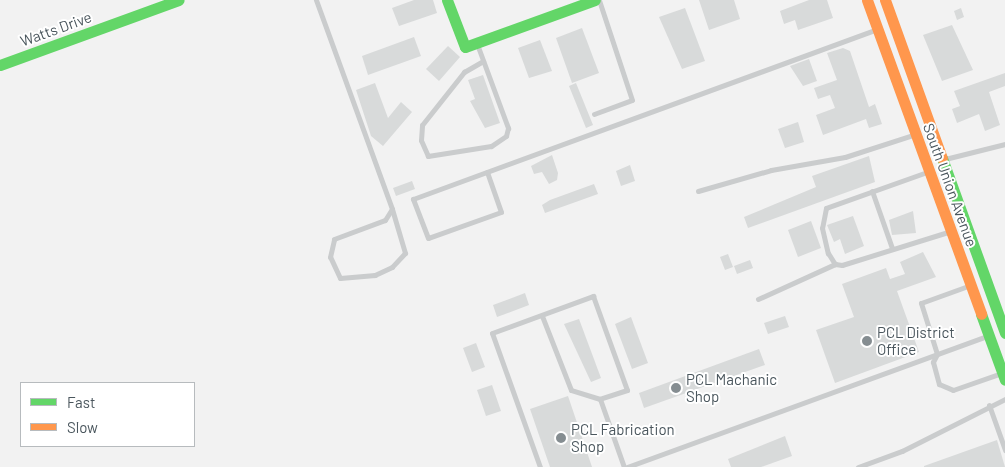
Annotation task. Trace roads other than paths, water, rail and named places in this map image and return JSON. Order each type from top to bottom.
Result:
[{"type":"main road","name":"Watts Drive","points":[[0,65],[178,0]]},
{"type":"main road","points":[[447,0],[465,48],[597,0]]},
{"type":"main road","name":"South Union Avenue","points":[[867,0],[1004,376]]},
{"type":"main road","name":"South Union Avenue","points":[[885,0],[1005,333]]},
{"type":"main road","points":[[898,83],[909,92],[933,154],[942,160]]},
{"type":"main road","points":[[930,171],[939,173],[958,227],[968,234]]},
{"type":"main road","points":[[960,256],[986,303],[996,308]]},
{"type":"main road","points":[[989,336],[1005,354]]},
{"type":"lane","points":[[316,0],[392,209],[405,253],[392,268],[375,275],[340,278],[330,258],[334,239],[385,220],[392,209]]},
{"type":"lane","points":[[594,114],[632,100],[597,0]]},
{"type":"lane","points":[[487,172],[501,212],[428,238],[413,199],[878,29]]},
{"type":"lane","points":[[477,43],[508,128],[506,136],[491,146],[428,156],[421,140],[422,125],[464,72],[482,61]]},
{"type":"lane","points":[[698,191],[771,170],[845,157],[916,134]]},
{"type":"lane","points":[[942,160],[1005,144]]},
{"type":"lane","points":[[835,264],[824,236],[822,214],[826,208],[930,171]]},
{"type":"lane","points":[[872,191],[892,248]]},
{"type":"lane","points":[[758,299],[835,264],[951,231]]},
{"type":"lane","points":[[938,354],[921,303],[971,286]]},
{"type":"lane","points":[[540,467],[492,333],[593,296],[627,390],[600,399],[571,390],[542,316]]},
{"type":"lane","points":[[600,399],[626,467],[989,336]]},
{"type":"lane","points":[[938,354],[933,362],[946,390],[1004,376]]},
{"type":"lane","points":[[858,467],[878,460],[989,405],[1005,399]]},
{"type":"lane","points":[[989,405],[1005,450]]},
{"type":"lane","points":[[878,460],[881,467]]},
{"type":"place","name":"PCL District Office","points":[[867,341]]},
{"type":"place","name":"PCL Machanic Shop","points":[[676,388]]},
{"type":"place","name":"PCL Fabrication Shop","points":[[561,438]]}]
